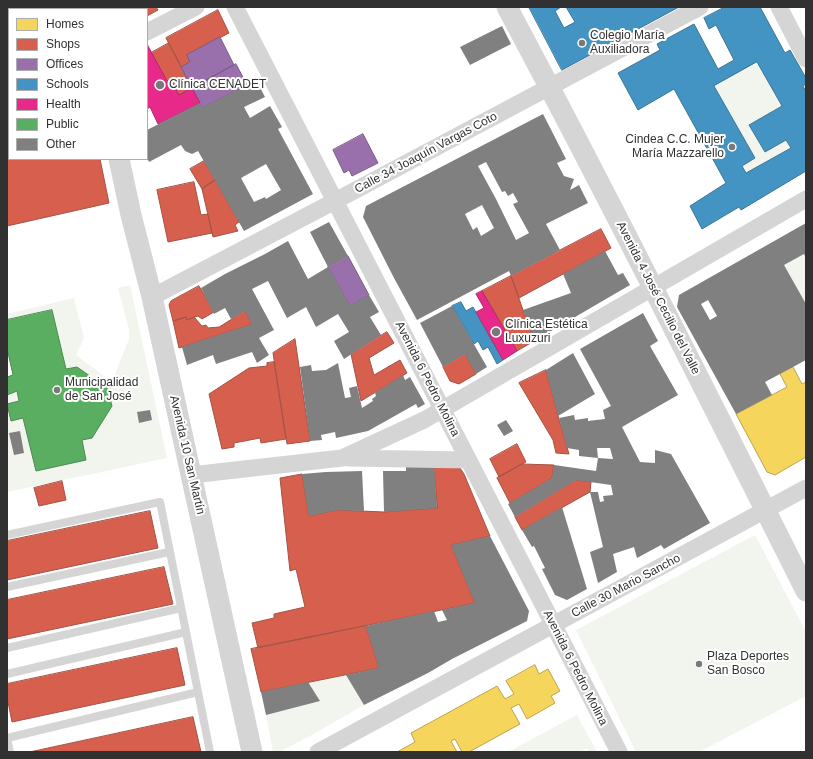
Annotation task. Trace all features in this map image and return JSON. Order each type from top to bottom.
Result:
[{"type":"street","points":[[148,31],[196,7]]},
{"type":"street","name":"Avenida 6 Pedro Molina","points":[[235,7],[619,752]]},
{"type":"street","name":"Avenida 4 José Cecilio del Valle","points":[[507,7],[653,287],[806,591]]},
{"type":"street","name":"Calle 34 Joaquín Vargas Coto","points":[[152,297],[700,7]]},
{"type":"street","points":[[779,7],[806,58]]},
{"type":"street","name":"Avenida 10 San Martín","points":[[119,160],[131,215],[152,297],[252,752]]},
{"type":"street","points":[[342,458],[424,420],[806,199]]},
{"type":"street","points":[[191,475],[342,458],[468,460]]},
{"type":"street","name":"Calle 30 Mario Sancho","points":[[318,752],[806,488]]},
{"type":"lane","points":[[7,535],[160,502],[210,752]]},
{"type":"lane","points":[[7,587],[170,552]]},
{"type":"lane","points":[[7,648],[181,608]]},
{"type":"lane","points":[[7,674],[186,632]]},
{"type":"lane","points":[[10,752],[7,738],[198,692]]},
{"type":"shaded area","points":[[757,62],[782,106],[749,125],[765,152],[786,140],[791,148],[746,173],[742,166],[755,158],[714,86]]},
{"type":"shaded area","points":[[804,254],[806,258],[806,304],[784,265]]},
{"type":"shaded area","points":[[130,285],[167,458],[7,492],[7,406],[11,421],[23,418],[36,471],[86,460],[82,440],[107,388],[77,367],[66,369],[52,310],[7,320],[7,314],[74,298],[84,338],[76,355],[112,382],[129,339],[129,330],[118,288]]},
{"type":"shaded area","points":[[17,391],[19,401],[7,404],[7,395]]},
{"type":"shaded area","name":"Plaza Deportes San Bosco","points":[[755,535],[806,632],[806,696],[699,752],[636,752],[576,630]]},
{"type":"shaded area","points":[[346,675],[364,705],[310,736],[279,752],[273,752],[266,715],[319,701],[308,682]]},
{"type":"shaded area","points":[[577,715],[597,752],[589,752],[587,748],[580,752],[571,752],[570,750],[566,752],[508,752]]},
{"type":"building: Homes","points":[[793,367],[802,384],[806,382],[806,457],[775,475],[767,472],[736,414],[787,387],[780,374]]},
{"type":"building: Homes","points":[[535,665],[539,674],[548,669],[560,691],[551,696],[555,703],[527,719],[519,704],[511,708],[520,724],[469,752],[462,752],[455,739],[451,741],[457,752],[397,752],[415,742],[411,733],[497,686],[505,699],[514,694],[506,681]]},
{"type":"building: Shops","points":[[7,7],[67,7],[8,8],[8,160],[100,160],[109,203],[7,226]]},
{"type":"building: Shops","points":[[156,7],[158,10],[148,15],[148,8],[106,8]]},
{"type":"building: Shops","points":[[218,10],[229,33],[187,55],[190,62],[181,67],[166,38]]},
{"type":"building: Shops","points":[[169,43],[192,88],[179,95],[170,79],[167,81],[151,53]]},
{"type":"building: Shops","points":[[204,161],[215,180],[202,189],[190,169]]},
{"type":"building: Shops","points":[[215,180],[239,222],[235,225],[238,231],[213,237],[202,189]]},
{"type":"building: Shops","points":[[194,182],[201,215],[208,214],[212,233],[168,242],[157,190]]},
{"type":"building: Shops","points":[[601,229],[611,248],[519,298],[511,276]]},
{"type":"building: Shops","points":[[511,276],[534,341],[517,351],[482,291]]},
{"type":"building: Shops","points":[[199,286],[214,312],[202,319],[198,316],[187,320],[186,317],[173,321],[169,305],[171,301]]},
{"type":"building: Shops","points":[[245,311],[252,324],[179,348],[173,321],[186,317],[187,320],[194,317],[202,326],[206,325],[208,328],[219,327]]},
{"type":"building: Shops","points":[[387,332],[394,343],[369,358],[374,375],[400,360],[407,373],[361,401],[351,354]]},
{"type":"building: Shops","points":[[295,339],[310,441],[287,444],[273,353]]},
{"type":"building: Shops","points":[[465,354],[476,374],[459,384],[450,381],[443,367]]},
{"type":"building: Shops","points":[[274,362],[286,439],[261,443],[260,438],[234,443],[234,447],[222,449],[209,394],[249,368],[267,366],[267,363]]},
{"type":"building: Shops","points":[[546,370],[569,454],[556,453],[553,440],[519,383]]},
{"type":"building: Shops","points":[[517,444],[526,462],[499,477],[490,459]]},
{"type":"building: Shops","points":[[522,464],[554,465],[552,478],[510,503],[497,478]]},
{"type":"building: Shops","points":[[434,466],[460,468],[464,474],[490,536],[451,545],[475,603],[258,648],[252,623],[274,618],[274,614],[305,607],[296,569],[290,571],[280,478],[302,474],[309,516],[337,510],[384,512],[437,508]]},
{"type":"building: Shops","points":[[576,480],[591,482],[590,492],[522,530],[515,517]]},
{"type":"building: Shops","points":[[62,481],[66,500],[39,506],[34,488]]},
{"type":"building: Shops","points":[[150,511],[158,548],[7,580],[7,541]]},
{"type":"building: Shops","points":[[164,567],[173,604],[7,639],[7,600]]},
{"type":"building: Shops","points":[[366,626],[379,668],[261,692],[251,649]]},
{"type":"building: Shops","points":[[177,648],[185,685],[12,722],[7,697],[7,684]]},
{"type":"building: Shops","points":[[193,717],[201,752],[30,752]]},
{"type":"building: Offices","points":[[220,37],[234,65],[192,88],[181,67],[190,62],[187,55]]},
{"type":"building: Offices","points":[[236,64],[247,85],[202,108],[192,88]]},
{"type":"building: Offices","points":[[363,134],[378,163],[352,176],[349,170],[344,173],[333,150]]},
{"type":"building: Offices","points":[[348,256],[369,295],[350,306],[328,267]]},
{"type":"building: Schools","name":"Colegio María Auxiliadora","points":[[529,7],[561,7],[555,11],[564,28],[575,22],[566,7],[679,7],[562,70]]},
{"type":"building: Schools","name":"Cindea C.C. Mujer María Mazzarello","points":[[725,7],[760,7],[785,53],[790,50],[806,78],[806,84],[803,86],[806,91],[806,171],[741,210],[739,207],[702,229],[690,206],[726,183],[674,89],[638,110],[618,73],[660,50],[657,44],[694,24],[718,69],[734,60],[716,25],[709,29],[704,18]],"holes":[[[757,62],[782,106],[749,125],[765,152],[786,140],[791,148],[746,173],[742,166],[755,158],[714,86]]]},
{"type":"building: Schools","points":[[461,302],[466,311],[473,307],[503,360],[497,364],[488,347],[483,350],[478,341],[474,344],[452,306]]},
{"type":"building: Health","name":"Clínica CENADET","points":[[148,46],[167,81],[170,79],[179,95],[192,88],[200,103],[158,124],[150,107],[148,108]]},
{"type":"building: Health","name":"Clínica Estética Luxuzuri","points":[[482,291],[517,351],[503,360],[476,312],[484,308],[476,294]]},
{"type":"building: Public","name":"Municipalidad de San José","points":[[52,310],[66,369],[77,367],[107,388],[112,406],[92,438],[82,440],[86,460],[36,471],[23,418],[11,421],[7,404],[19,401],[17,391],[7,395],[7,377],[13,375],[7,348],[7,320]]},
{"type":"building: Other","points":[[502,26],[511,44],[470,65],[460,47]]},
{"type":"building: Other","points":[[256,80],[265,97],[244,107],[250,118],[270,106],[282,127],[278,129],[313,194],[244,231],[198,151],[192,154],[185,151],[181,145],[149,162],[148,129],[200,103],[202,108]],"holes":[[[266,164],[281,190],[266,199],[265,197],[254,202],[241,178]]]},
{"type":"building: Other","points":[[543,114],[566,159],[557,163],[564,176],[574,179],[570,190],[579,185],[588,203],[546,224],[560,250],[511,276],[509,271],[417,320],[363,217],[366,206]],"holes":[[[486,162],[502,192],[505,191],[508,196],[513,193],[518,202],[513,204],[529,233],[516,240],[478,166]],[[482,205],[494,228],[481,236],[477,227],[473,230],[465,214]]]},
{"type":"building: Other","points":[[329,222],[348,256],[328,267],[310,232]]},
{"type":"building: Other","points":[[806,223],[806,258],[804,254],[784,265],[806,304],[806,360],[765,382],[772,395],[736,414],[677,307],[679,295]],"holes":[[[708,300],[717,316],[710,320],[701,304]]]},
{"type":"building: Other","points":[[288,241],[308,279],[328,267],[350,306],[369,295],[379,312],[370,317],[381,335],[344,359],[334,341],[349,332],[338,314],[316,327],[306,307],[287,318],[268,281],[252,289],[274,330],[259,338],[269,355],[257,363],[252,352],[216,364],[213,355],[187,365],[182,347],[252,324],[245,311],[231,319],[225,308],[214,314],[201,288]]},
{"type":"building: Other","points":[[605,251],[618,275],[623,273],[630,285],[534,341],[523,310],[571,293],[563,274]]},
{"type":"building: Other","points":[[452,306],[487,367],[476,374],[465,354],[443,367],[420,323]]},
{"type":"building: Other","points":[[643,313],[658,341],[650,346],[678,395],[622,427],[640,462],[655,463],[655,450],[671,454],[710,523],[664,549],[661,545],[637,558],[634,547],[613,554],[617,572],[598,583],[590,552],[603,547],[590,492],[598,492],[600,502],[604,501],[603,496],[613,495],[611,485],[576,480],[515,517],[508,504],[552,478],[554,465],[596,471],[598,458],[579,456],[579,450],[567,448],[559,418],[574,415],[575,420],[588,418],[588,421],[605,419],[603,410],[611,406],[580,349]],"holes":[[[597,448],[610,448],[613,459],[598,458]]]},
{"type":"building: Other","points":[[573,353],[595,394],[558,416],[546,370]]},
{"type":"building: Other","points":[[338,363],[345,398],[351,397],[349,388],[357,386],[362,408],[373,401],[372,399],[376,396],[375,393],[403,375],[405,380],[410,377],[425,404],[418,408],[416,404],[368,431],[336,438],[335,432],[321,435],[322,440],[310,441],[300,367],[311,365],[312,371],[326,370]]},
{"type":"building: Other","points":[[150,410],[152,420],[139,423],[137,412]]},
{"type":"building: Other","points":[[506,420],[513,431],[504,436],[497,425]]},
{"type":"building: Other","points":[[20,431],[24,453],[14,455],[9,433]]},
{"type":"building: Other","points":[[434,466],[437,508],[384,512],[383,471],[406,471],[406,467]]},
{"type":"building: Other","points":[[362,471],[364,511],[337,510],[309,516],[302,474]]},
{"type":"building: Other","points":[[562,507],[587,589],[567,600],[555,595],[542,569],[545,568],[534,546],[532,547],[522,530]]},
{"type":"building: Other","points":[[490,536],[529,611],[527,621],[364,705],[346,675],[379,668],[366,626],[434,611],[438,622],[447,620],[442,610],[475,603],[451,545]]},
{"type":"building: Other","points":[[308,682],[320,701],[266,715],[261,692]]},
{"type":"place","name":"Colegio María Auxiliadora","points":[[582,43]]},
{"type":"place","name":"Clínica CENADET","points":[[160,85]]},
{"type":"place","name":"Cindea C.C. Mujer María Mazzarello","points":[[732,147]]},
{"type":"place","name":"Clínica Estética Luxuzuri","points":[[496,332]]},
{"type":"place","name":"Municipalidad de San José","points":[[57,390]]},
{"type":"place","name":"Plaza Deportes San Bosco","points":[[699,664]]}]
